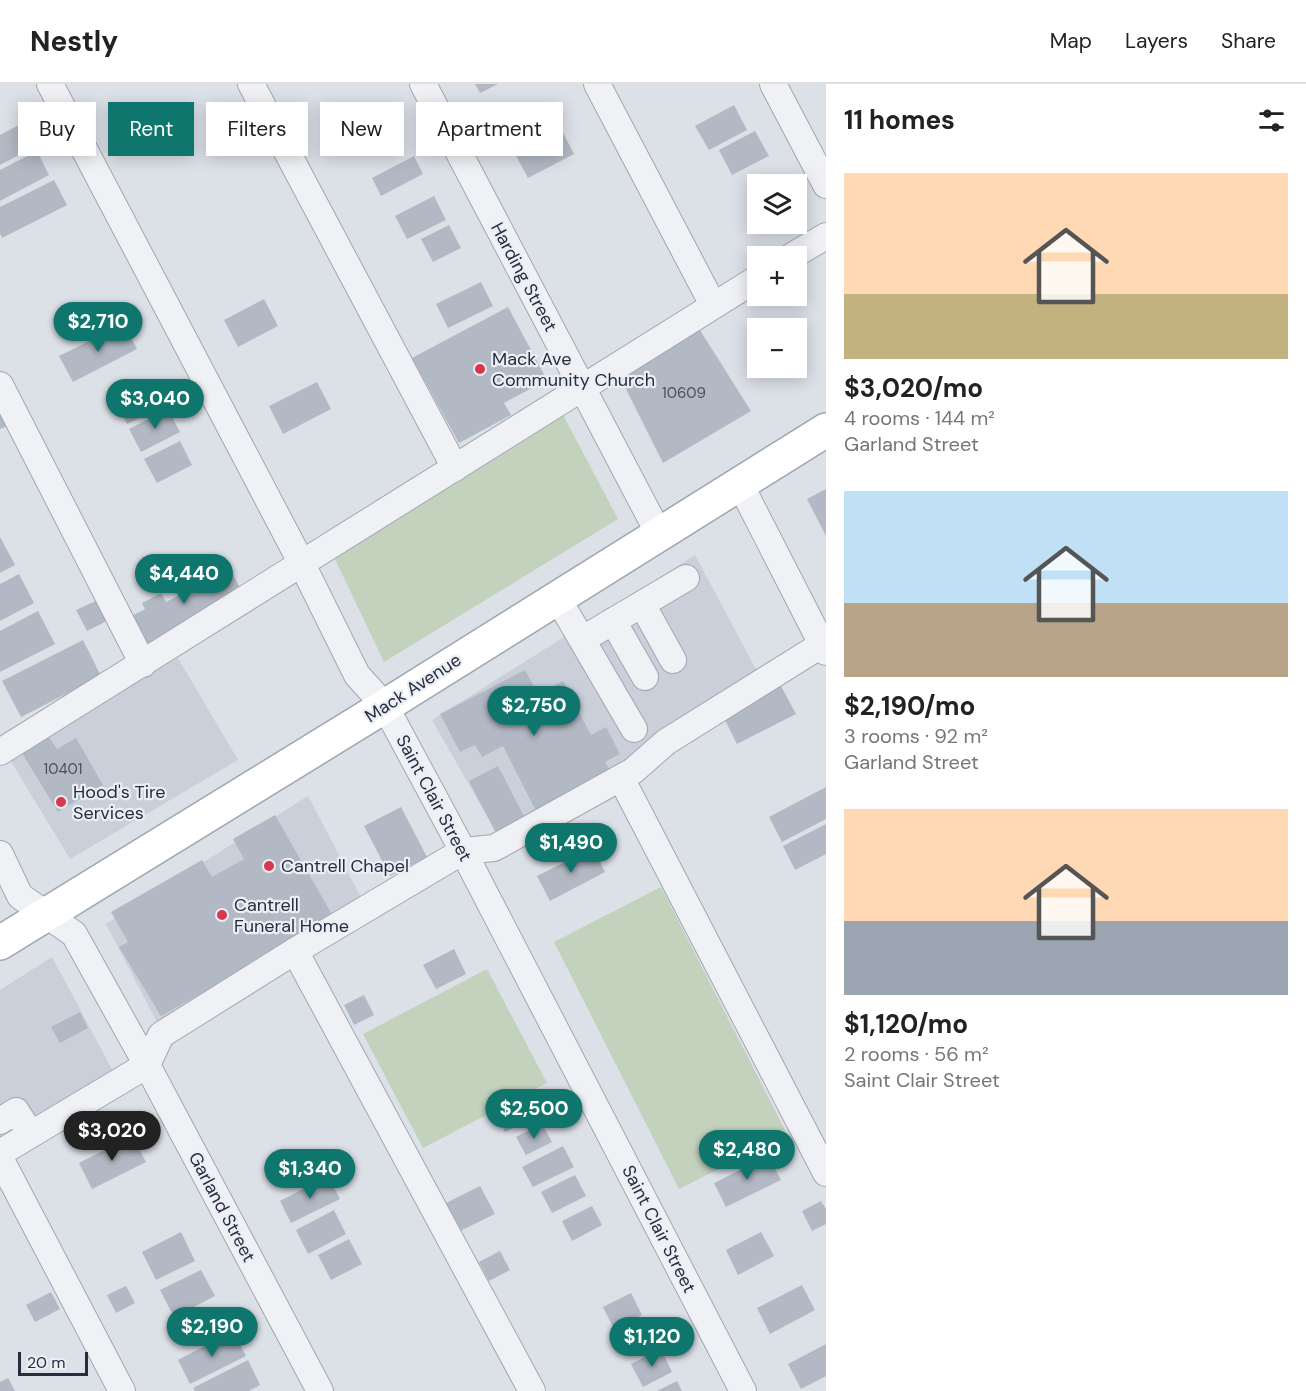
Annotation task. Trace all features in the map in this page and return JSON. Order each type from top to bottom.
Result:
[{"type":"main road","name":"Mack Avenue","points":[[0,944],[826,430]]},
{"type":"street","name":"Saint Clair Street","points":[[50,84],[303,564],[357,675],[385,706],[463,851],[743,1391]]},
{"type":"street","points":[[251,84],[454,468]]},
{"type":"street","name":"Harding Street","points":[[423,84],[659,534]]},
{"type":"street","points":[[597,84],[713,305]]},
{"type":"street","points":[[773,84],[826,185]]},
{"type":"street","points":[[807,247],[826,236]]},
{"type":"street","points":[[0,752],[747,285]]},
{"type":"street","points":[[0,385],[143,664]]},
{"type":"street","points":[[0,1153],[147,1065],[161,1035],[295,951],[463,851],[494,848],[621,778],[633,771],[666,742],[825,646],[740,484]]},
{"type":"street","points":[[583,639],[686,578]]},
{"type":"street","points":[[557,597],[634,729]]},
{"type":"street","points":[[642,604],[673,660]]},
{"type":"street","points":[[613,621],[645,677]]},
{"type":"street","points":[[621,778],[826,1173]]},
{"type":"street","name":"Garland Street","points":[[0,854],[20,896],[74,934],[147,1065],[320,1391]]},
{"type":"street","points":[[295,951],[532,1391]]},
{"type":"street","points":[[0,1121],[16,1112],[32,1134]]},
{"type":"street","points":[[0,1158],[122,1391]]},
{"type":"shaded area","points":[[695,555],[758,673],[633,765],[500,839],[432,720]]},
{"type":"shaded area","points":[[178,658],[238,760],[70,859],[9,758]]},
{"type":"shaded area","name":"Cantrell Funeral Home","points":[[308,796],[363,901],[158,1024],[106,924]]},
{"type":"shaded area","points":[[52,957],[115,1075],[0,1139],[0,990]]},
{"type":"green space","points":[[561,411],[618,519],[384,662],[333,555]]},
{"type":"green space","points":[[661,887],[787,1134],[679,1189],[554,942]]},
{"type":"green space","points":[[487,969],[547,1083],[423,1148],[363,1034]]},
{"type":"building","points":[[475,84],[498,84],[480,93]]},
{"type":"building","points":[[734,105],[747,130],[709,150],[695,126]]},
{"type":"building","points":[[18,126],[18,156],[0,165],[0,135]]},
{"type":"building","points":[[755,131],[769,156],[732,175],[719,150]]},
{"type":"building","points":[[563,133],[574,154],[528,178],[516,156],[563,156]]},
{"type":"building","points":[[27,156],[40,156],[49,175],[0,201],[0,170]]},
{"type":"building","points":[[414,156],[423,174],[381,196],[372,178]]},
{"type":"building","points":[[54,180],[67,205],[2,238],[0,207]]},
{"type":"building","points":[[434,196],[446,220],[407,239],[395,216]]},
{"type":"building","points":[[449,225],[461,248],[433,262],[421,239]]},
{"type":"building","points":[[481,282],[493,306],[448,328],[436,304]]},
{"type":"building","points":[[264,299],[278,326],[238,347],[224,320]]},
{"type":"building","name":"Mack Ave Community Church","points":[[508,307],[547,380],[504,403],[511,415],[459,443],[412,358]]},
{"type":"building","points":[[124,324],[137,349],[73,382],[59,356]]},
{"type":"building","points":[[698,327],[751,411],[663,463],[619,375]]},
{"type":"building","points":[[153,380],[166,405],[127,424],[115,400]]},
{"type":"building","points":[[317,382],[331,409],[283,434],[269,406]]},
{"type":"building","points":[[0,406],[10,425],[0,429]]},
{"type":"building","points":[[168,409],[180,432],[141,452],[129,429]]},
{"type":"building","points":[[180,441],[192,465],[157,483],[144,459]]},
{"type":"building","points":[[826,489],[826,536],[807,499]]},
{"type":"building","points":[[0,537],[15,565],[0,573]]},
{"type":"building","points":[[230,569],[243,593],[146,646],[130,617],[145,609],[142,603],[161,593],[166,602],[180,595],[175,586],[201,572],[206,582]]},
{"type":"building","points":[[19,574],[34,603],[0,621],[0,584]]},
{"type":"building","points":[[98,600],[109,620],[87,631],[76,610]]},
{"type":"building","points":[[38,611],[55,644],[0,672],[0,631]]},
{"type":"building","points":[[83,640],[101,676],[21,717],[2,681]]},
{"type":"building","points":[[525,670],[538,694],[563,681],[591,735],[606,727],[620,754],[605,762],[611,772],[536,811],[503,746],[482,757],[475,745],[460,752],[440,714]]},
{"type":"building","points":[[781,686],[796,714],[737,744],[723,716]]},
{"type":"building","points":[[49,737],[57,749],[76,738],[103,785],[58,812],[22,753]]},
{"type":"building","points":[[498,766],[526,820],[497,835],[469,781]]},
{"type":"building","points":[[826,787],[826,819],[782,842],[769,817]]},
{"type":"building","points":[[401,807],[427,857],[390,876],[364,826]]},
{"type":"building","name":"Cantrell Funeral Home","points":[[275,815],[334,918],[161,1016],[119,947],[128,942],[111,912],[202,860],[212,877],[244,859],[233,839]]},
{"type":"building","points":[[826,824],[826,854],[795,870],[783,846]]},
{"type":"building","points":[[593,848],[605,872],[550,901],[537,876]]},
{"type":"building","points":[[454,949],[466,974],[436,989],[423,965]]},
{"type":"building","points":[[364,995],[374,1015],[354,1025],[344,1005]]},
{"type":"building","points":[[80,1012],[88,1028],[60,1043],[51,1027]]},
{"type":"building","points":[[532,1093],[542,1113],[505,1132],[495,1112]]},
{"type":"building","points":[[542,1124],[552,1142],[526,1155],[516,1137]]},
{"type":"building","points":[[132,1136],[146,1162],[92,1189],[79,1163]]},
{"type":"building","points":[[563,1146],[574,1167],[533,1187],[522,1167]]},
{"type":"building","points":[[768,1156],[781,1180],[726,1207],[714,1183]]},
{"type":"building","points":[[575,1175],[586,1196],[552,1213],[541,1192]]},
{"type":"building","points":[[328,1176],[340,1199],[291,1223],[280,1201]]},
{"type":"building","points":[[480,1186],[495,1214],[460,1231],[446,1203]]},
{"type":"building","points":[[821,1201],[826,1209],[826,1224],[812,1231],[802,1211]]},
{"type":"building","points":[[592,1206],[602,1225],[572,1241],[562,1221]]},
{"type":"building","points":[[334,1210],[346,1234],[308,1254],[296,1230]]},
{"type":"building","points":[[181,1232],[195,1261],[156,1280],[142,1252]]},
{"type":"building","points":[[761,1232],[774,1256],[738,1275],[726,1250]]},
{"type":"building","points":[[349,1239],[362,1264],[331,1280],[318,1255]]},
{"type":"building","points":[[500,1251],[510,1270],[489,1281],[479,1262]]},
{"type":"building","points":[[201,1270],[215,1296],[174,1317],[160,1290]]},
{"type":"building","points":[[802,1285],[815,1310],[770,1334],[757,1308]]},
{"type":"building","points":[[126,1286],[135,1303],[116,1313],[107,1295]]},
{"type":"building","points":[[51,1292],[60,1309],[35,1322],[26,1305]]},
{"type":"building","points":[[631,1293],[642,1315],[614,1329],[603,1307]]},
{"type":"building","points":[[233,1331],[246,1356],[190,1384],[178,1360]]},
{"type":"building","points":[[826,1344],[826,1376],[801,1389],[788,1364]]},
{"type":"building","points":[[661,1349],[672,1372],[643,1387],[631,1364]]},
{"type":"building","points":[[248,1360],[260,1385],[249,1391],[195,1391],[193,1388]]},
{"type":"building","points":[[8,1378],[15,1391],[0,1391],[0,1382]]},
{"type":"building","points":[[677,1381],[682,1391],[657,1391]]},
{"type":"place","name":"Mack Ave Community Church","points":[[480,369]]},
{"type":"place","name":"Hood's Tire Services","points":[[61,802]]},
{"type":"place","name":"Cantrell Chapel","points":[[269,866]]},
{"type":"place","name":"Cantrell Funeral Home","points":[[222,915]]}]
